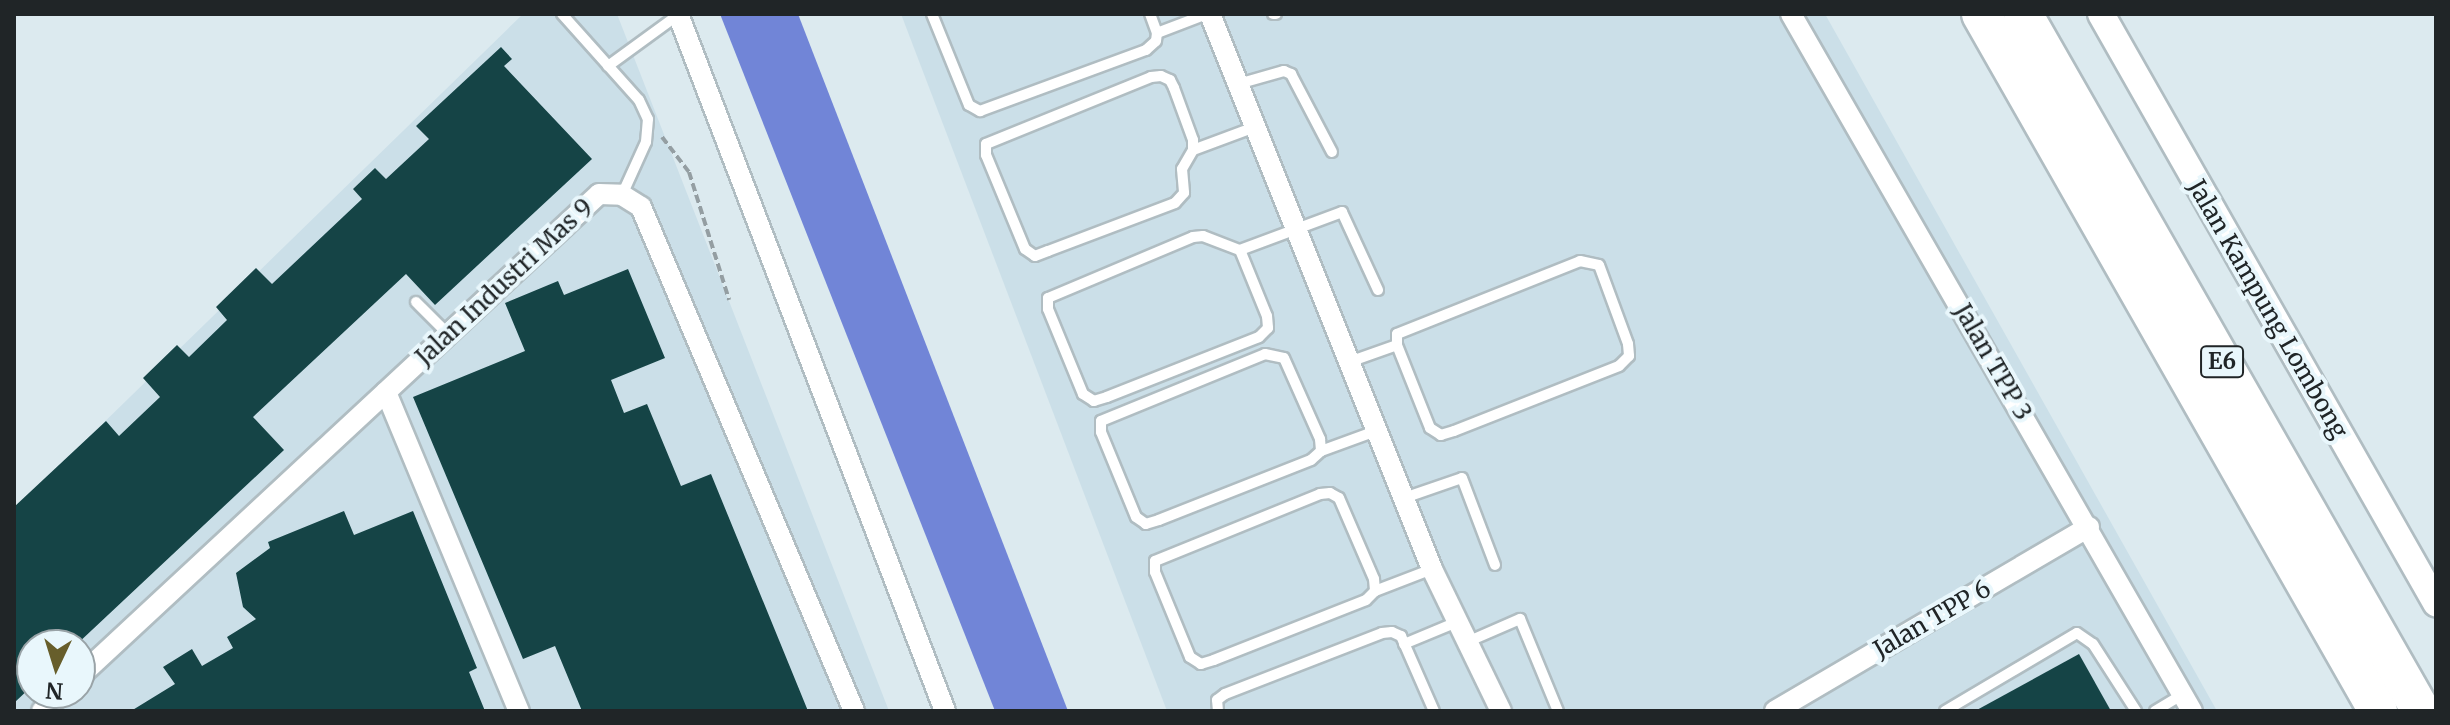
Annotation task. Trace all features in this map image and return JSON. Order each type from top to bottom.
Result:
[{"type":"highway","name":"E6","points":[[1981,14],[2378,711]]},
{"type":"highway","name":"E6","points":[[2023,14],[2421,711]]},
{"type":"street","points":[[678,14],[945,711]]},
{"type":"street","points":[[1208,14],[1432,569],[1501,711]]},
{"type":"street","name":"Jalan TPP 3","points":[[1791,14],[2188,703]]},
{"type":"street","name":"Jalan Kampung Lombong","points":[[2101,14],[2436,603]]},
{"type":"street","name":"Jalan Industri Mas 9","points":[[96,661],[599,194],[622,195],[641,207],[655,238],[854,711]]},
{"type":"street","points":[[386,392],[519,711]]},
{"type":"street","name":"Jalan TPP 6","points":[[1775,711],[2089,527]]},
{"type":"lane","points":[[562,14],[639,100],[648,119],[646,142],[622,195]]},
{"type":"lane","points":[[608,66],[678,14]]},
{"type":"lane","points":[[932,14],[969,105],[980,111],[1146,50],[1156,41],[1157,33],[1150,14]]},
{"type":"lane","points":[[1157,33],[1208,14]]},
{"type":"lane","points":[[1238,84],[1284,71],[1291,74],[1332,152]]},
{"type":"lane","points":[[1193,150],[1174,88],[1170,80],[1161,76],[1151,77],[986,144],[986,155],[1025,249],[1035,256],[1175,203],[1184,193],[1182,169],[1193,150],[1255,127]]},
{"type":"lane","points":[[1240,250],[1267,316],[1268,328],[1259,337],[1107,397],[1094,401],[1083,394],[1048,309],[1048,298],[1193,237],[1203,236],[1240,250],[1342,212],[1378,290]]},
{"type":"lane","points":[[1580,261],[1590,261],[1599,265],[1628,344],[1629,356],[1619,366],[1441,435],[1430,428],[1397,345],[1397,334],[1405,328],[1580,261]]},
{"type":"lane","points":[[416,302],[448,334]]},
{"type":"lane","points":[[1349,362],[1397,345]]},
{"type":"lane","points":[[1321,451],[1320,439],[1288,365],[1284,358],[1276,354],[1265,354],[1101,421],[1101,432],[1136,517],[1146,524],[1311,460],[1321,451],[1376,431]]},
{"type":"lane","points":[[1404,498],[1462,478],[1495,565]]},
{"type":"lane","points":[[1375,591],[1374,579],[1343,505],[1339,498],[1330,493],[1320,494],[1155,561],[1155,572],[1190,657],[1201,664],[1366,600],[1375,591],[1432,569]]},
{"type":"lane","points":[[1467,642],[1520,619],[1558,711]]},
{"type":"lane","points":[[1404,644],[1457,622]]},
{"type":"lane","points":[[1218,711],[1217,700],[1225,694],[1382,633],[1401,636],[1434,711]]},
{"type":"lane","points":[[1945,711],[2077,633],[2093,644],[2136,711]]},
{"type":"lane","points":[[2155,711],[2188,703]]},
{"type":"path","points":[[648,119],[689,172],[729,300]]},
{"type":"shaded area","points":[[523,14],[617,14],[889,711],[14,711],[14,510]]},
{"type":"shaded area","points":[[901,14],[1825,14],[2217,711],[1167,711]]},
{"type":"water","points":[[720,14],[798,14],[1068,711],[995,711]]},
{"type":"building","points":[[501,47],[512,59],[504,66],[592,159],[435,305],[406,274],[253,417],[284,450],[93,629],[16,629],[14,703],[14,507],[106,421],[119,436],[160,397],[143,378],[177,345],[189,357],[227,320],[216,307],[256,268],[272,284],[362,199],[353,189],[375,168],[386,179],[429,139],[416,126]]},
{"type":"building","points":[[628,269],[665,358],[611,380],[624,413],[647,404],[681,486],[711,474],[808,711],[582,711],[555,646],[523,659],[413,397],[525,351],[505,303],[558,281],[564,295]]},
{"type":"building","points":[[344,511],[354,535],[413,511],[477,668],[469,672],[485,711],[131,711],[175,684],[163,667],[192,649],[202,666],[233,648],[227,637],[256,619],[243,607],[236,573],[270,548],[268,542]]},
{"type":"building","points":[[2079,654],[2111,711],[1975,711]]}]
